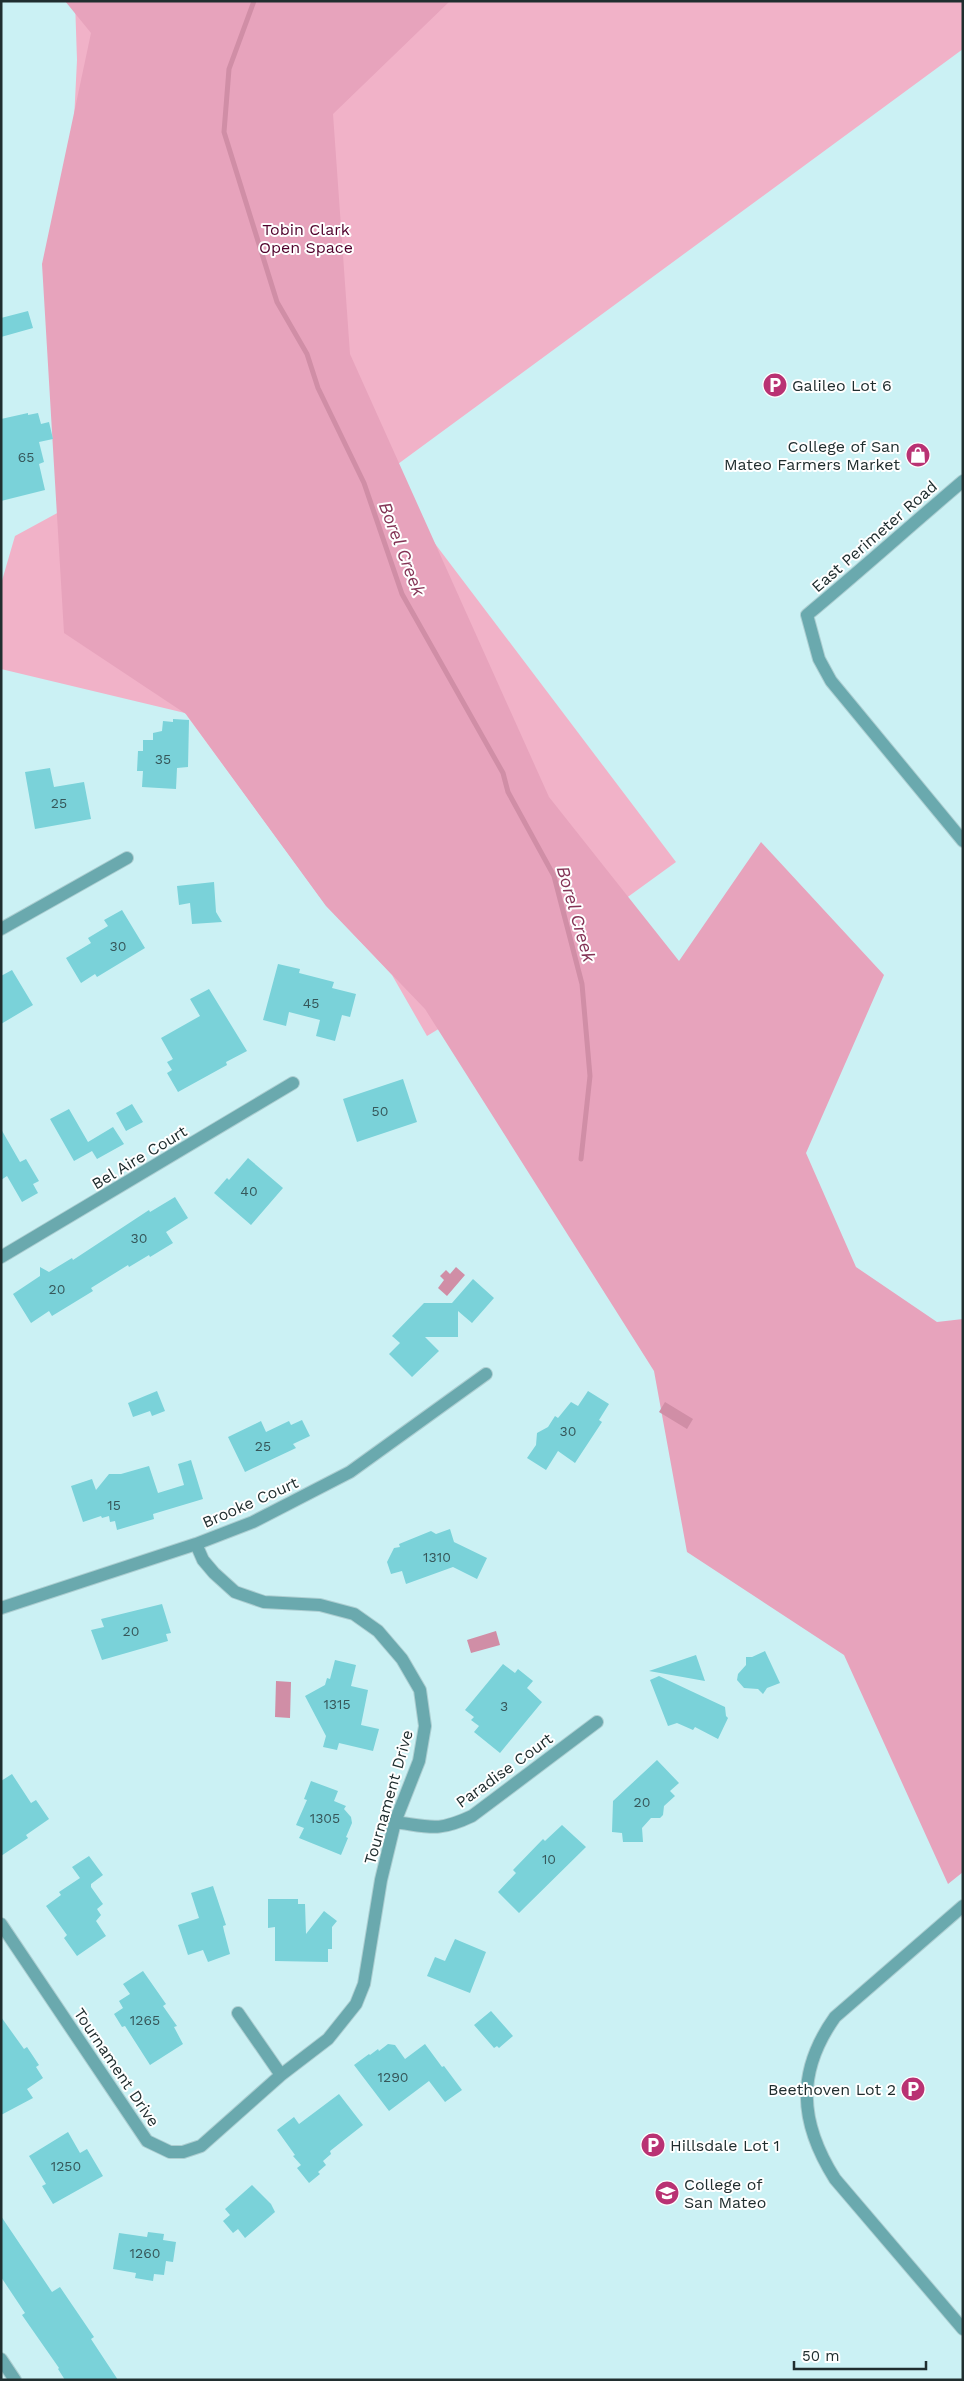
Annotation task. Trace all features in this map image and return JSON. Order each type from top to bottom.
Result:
[{"type":"street","name":"East Perimeter Road","points":[[963,481],[922,519],[883,548],[807,615],[816,651],[831,681],[963,841]]},
{"type":"street","points":[[1,929],[127,858]]},
{"type":"street","name":"Bel Aire Court","points":[[1,1257],[294,1083]]},
{"type":"street","name":"Brooke Court","points":[[1,1608],[196,1544],[254,1522],[350,1472],[486,1374]]},
{"type":"street","name":"Tournament Drive","points":[[1,1924],[147,2141],[170,2152],[183,2152],[201,2146],[281,2075],[328,2039],[356,2004],[364,1984],[381,1880],[395,1822],[419,1761],[425,1726],[420,1690],[402,1659],[378,1630],[354,1614],[320,1605],[264,1602],[235,1592],[203,1560],[196,1544]]},
{"type":"street","name":"Paradise Court","points":[[395,1822],[440,1828],[451,1826],[472,1816],[597,1722]]},
{"type":"street","points":[[963,1906],[836,2017],[822,2036],[814,2054],[807,2088],[809,2125],[823,2160],[835,2178],[963,2329]]},
{"type":"street","points":[[238,2014],[281,2075]]},
{"type":"street","points":[[1,2359],[16,2380]]},
{"type":"green space","points":[[65,1],[450,1],[333,114],[350,354],[549,797],[679,961],[761,842],[884,975],[806,1153],[856,1267],[937,1322],[963,1319],[963,1872],[948,1884],[844,1655],[687,1552],[654,1371],[425,1009],[326,906],[186,714],[64,633],[42,264],[91,33]]},
{"type":"green space","name":"Tobin Clark Open Space","points":[[75,1],[963,1],[963,49],[383,475],[676,862],[483,1002],[427,1036],[392,975],[325,904],[185,713],[1,669],[1,584],[15,536],[72,505],[67,262],[77,60]]},
{"type":"shaded area","points":[[456,1267],[465,1275],[447,1296],[438,1288],[444,1280],[440,1276],[446,1270],[450,1274]]},
{"type":"shaded area","points":[[665,1402],[693,1419],[687,1429],[659,1412]]},
{"type":"shaded area","points":[[496,1631],[500,1645],[471,1653],[467,1640]]},
{"type":"shaded area","points":[[276,1681],[291,1682],[290,1718],[275,1717]]},
{"type":"building","points":[[28,311],[33,328],[1,337],[1,318]]},
{"type":"building","points":[[28,413],[28,415],[38,413],[41,424],[49,422],[53,439],[39,442],[44,462],[39,464],[45,490],[1,501],[1,419]]},
{"type":"building","points":[[173,719],[189,720],[188,767],[177,768],[176,789],[142,787],[143,771],[137,771],[138,751],[143,751],[143,740],[153,740],[153,733],[162,731],[163,721],[173,722]]},
{"type":"building","points":[[50,768],[54,787],[84,782],[91,819],[35,829],[25,772]]},
{"type":"building","points":[[214,882],[216,912],[222,922],[192,924],[190,903],[179,905],[177,886]]},
{"type":"building","points":[[122,910],[145,948],[97,977],[95,974],[81,983],[66,958],[91,943],[88,938],[108,926],[104,920]]},
{"type":"building","points":[[278,964],[300,969],[299,973],[334,982],[332,988],[356,994],[350,1017],[342,1015],[335,1041],[316,1036],[320,1020],[289,1012],[286,1026],[263,1020]]},
{"type":"building","points":[[12,970],[33,1005],[1,1024],[1,976]]},
{"type":"building","points":[[209,989],[247,1051],[226,1062],[227,1065],[178,1092],[167,1073],[172,1070],[167,1062],[173,1059],[161,1038],[200,1016],[190,999]]},
{"type":"building","points":[[403,1079],[417,1122],[357,1142],[343,1099]]},
{"type":"building","points":[[132,1104],[143,1122],[126,1131],[116,1113]]},
{"type":"building","points":[[69,1109],[88,1142],[113,1127],[124,1144],[97,1159],[92,1151],[74,1161],[50,1119]]},
{"type":"building","points":[[1,1129],[20,1162],[26,1159],[39,1181],[33,1184],[38,1193],[22,1202],[7,1176],[1,1180]]},
{"type":"building","points":[[248,1158],[283,1188],[251,1225],[214,1193],[227,1178],[229,1180]]},
{"type":"building","points":[[175,1197],[188,1218],[166,1232],[173,1243],[150,1257],[149,1255],[129,1267],[128,1265],[91,1288],[93,1291],[52,1316],[49,1311],[31,1323],[13,1294],[40,1276],[40,1267],[49,1272],[72,1258],[73,1260],[149,1210],[150,1212]]},
{"type":"building","points":[[473,1279],[494,1298],[472,1323],[458,1311],[458,1337],[425,1337],[439,1351],[412,1377],[389,1354],[400,1343],[392,1336],[424,1303],[452,1303]]},
{"type":"building","points":[[157,1391],[165,1411],[152,1416],[150,1411],[133,1417],[128,1403]]},
{"type":"building","points":[[588,1391],[609,1404],[599,1420],[602,1422],[575,1463],[558,1451],[546,1470],[527,1458],[536,1445],[537,1433],[548,1427],[555,1416],[558,1418],[571,1402],[578,1406]]},
{"type":"building","points":[[302,1420],[310,1436],[293,1444],[296,1448],[245,1472],[228,1437],[261,1421],[266,1432],[289,1421],[291,1425]]},
{"type":"building","points":[[191,1460],[203,1499],[153,1514],[154,1519],[117,1530],[115,1521],[110,1522],[109,1516],[102,1518],[101,1516],[83,1522],[71,1486],[92,1479],[96,1490],[109,1474],[121,1474],[149,1466],[158,1493],[184,1485],[178,1464]]},
{"type":"building","points":[[450,1529],[454,1542],[487,1558],[477,1579],[453,1567],[406,1584],[402,1571],[391,1574],[387,1562],[394,1548],[400,1547],[399,1544],[431,1531],[436,1534]]},
{"type":"building","points":[[162,1604],[171,1633],[166,1634],[168,1641],[102,1660],[91,1630],[104,1627],[101,1619]]},
{"type":"building","points":[[765,1651],[780,1683],[767,1688],[763,1694],[758,1689],[744,1688],[737,1680],[738,1674],[746,1665],[746,1657],[752,1657]]},
{"type":"building","points":[[696,1655],[705,1681],[649,1671]]},
{"type":"building","points":[[335,1660],[356,1665],[351,1686],[368,1690],[361,1725],[379,1729],[373,1751],[339,1743],[337,1750],[323,1747],[326,1736],[305,1696],[325,1685],[327,1678],[330,1679]]},
{"type":"building","points":[[503,1664],[515,1673],[518,1669],[533,1681],[527,1688],[542,1702],[500,1753],[474,1732],[479,1726],[471,1720],[474,1717],[465,1710]]},
{"type":"building","points":[[659,1676],[725,1707],[728,1718],[718,1739],[695,1727],[693,1730],[677,1723],[668,1726],[650,1680]]},
{"type":"building","points":[[657,1760],[679,1783],[670,1791],[675,1796],[664,1806],[663,1815],[660,1818],[651,1818],[642,1828],[643,1842],[623,1842],[622,1833],[612,1832],[613,1801]]},
{"type":"building","points":[[12,1774],[31,1803],[36,1800],[49,1819],[26,1835],[28,1838],[1,1856],[1,1781]]},
{"type":"building","points":[[311,1781],[338,1791],[334,1801],[346,1806],[344,1809],[351,1817],[352,1823],[341,1855],[299,1838],[304,1828],[296,1825],[307,1800],[304,1799]]},
{"type":"building","points":[[562,1825],[586,1847],[519,1913],[498,1892],[516,1873],[513,1870],[543,1839],[545,1841]]},
{"type":"building","points":[[89,1856],[103,1875],[91,1884],[91,1887],[103,1904],[97,1909],[101,1915],[96,1921],[106,1936],[77,1956],[64,1938],[67,1935],[46,1906],[61,1895],[59,1892],[80,1878],[72,1867]]},
{"type":"building","points":[[213,1886],[226,1925],[223,1926],[230,1954],[208,1962],[203,1950],[188,1955],[178,1925],[199,1918],[191,1893]]},
{"type":"building","points":[[268,1899],[298,1899],[298,1904],[305,1904],[306,1934],[324,1911],[337,1921],[332,1927],[332,1949],[328,1949],[328,1962],[275,1961],[275,1927],[268,1928]]},
{"type":"building","points":[[455,1939],[486,1952],[470,1993],[427,1976],[435,1957],[445,1961]]},
{"type":"building","points":[[143,1971],[166,2004],[163,2006],[177,2026],[174,2027],[183,2044],[150,2065],[125,2026],[122,2027],[114,2014],[123,2008],[119,2001],[130,1994],[123,1984]]},
{"type":"building","points":[[491,2011],[513,2036],[499,2048],[497,2046],[494,2048],[474,2025]]},
{"type":"building","points":[[1,2017],[24,2049],[27,2047],[39,2065],[36,2067],[43,2078],[27,2089],[33,2098],[1,2115]]},
{"type":"building","points":[[388,2044],[395,2045],[405,2059],[425,2044],[462,2090],[445,2102],[429,2081],[389,2111],[354,2065]]},
{"type":"building","points":[[339,2094],[363,2125],[330,2151],[331,2154],[323,2161],[326,2165],[318,2172],[320,2174],[309,2183],[297,2168],[301,2165],[293,2156],[295,2155],[277,2130],[294,2117],[299,2124]]},
{"type":"building","points":[[68,2132],[80,2153],[87,2149],[103,2176],[53,2204],[42,2186],[46,2184],[29,2156]]},
{"type":"building","points":[[252,2185],[271,2204],[275,2212],[245,2238],[238,2229],[233,2233],[223,2221],[230,2215],[225,2209]]},
{"type":"building","points":[[1,2216],[52,2292],[60,2287],[94,2337],[91,2339],[118,2380],[65,2380],[59,2368],[22,2315],[25,2313],[1,2277]]},
{"type":"building","points":[[148,2232],[164,2234],[163,2240],[176,2242],[173,2262],[166,2261],[164,2275],[154,2274],[153,2281],[135,2278],[136,2273],[113,2269],[119,2233],[147,2237]]},
{"type":"waterway","name":"Borel Creek","points":[[254,1],[229,69],[224,132],[277,302],[307,354],[318,388],[364,483],[402,594],[503,773],[508,792],[554,876],[582,984],[590,1076],[581,1159]]},
{"type":"place","name":"Galileo Lot 6","points":[[775,385]]},
{"type":"place","name":"College of San Mateo Farmers Market","points":[[918,455]]},
{"type":"place","name":"Beethoven Lot 2","points":[[913,2089]]},
{"type":"place","name":"Hillsdale Lot 1","points":[[653,2145]]},
{"type":"place","name":"College of San Mateo","points":[[667,2193]]}]
